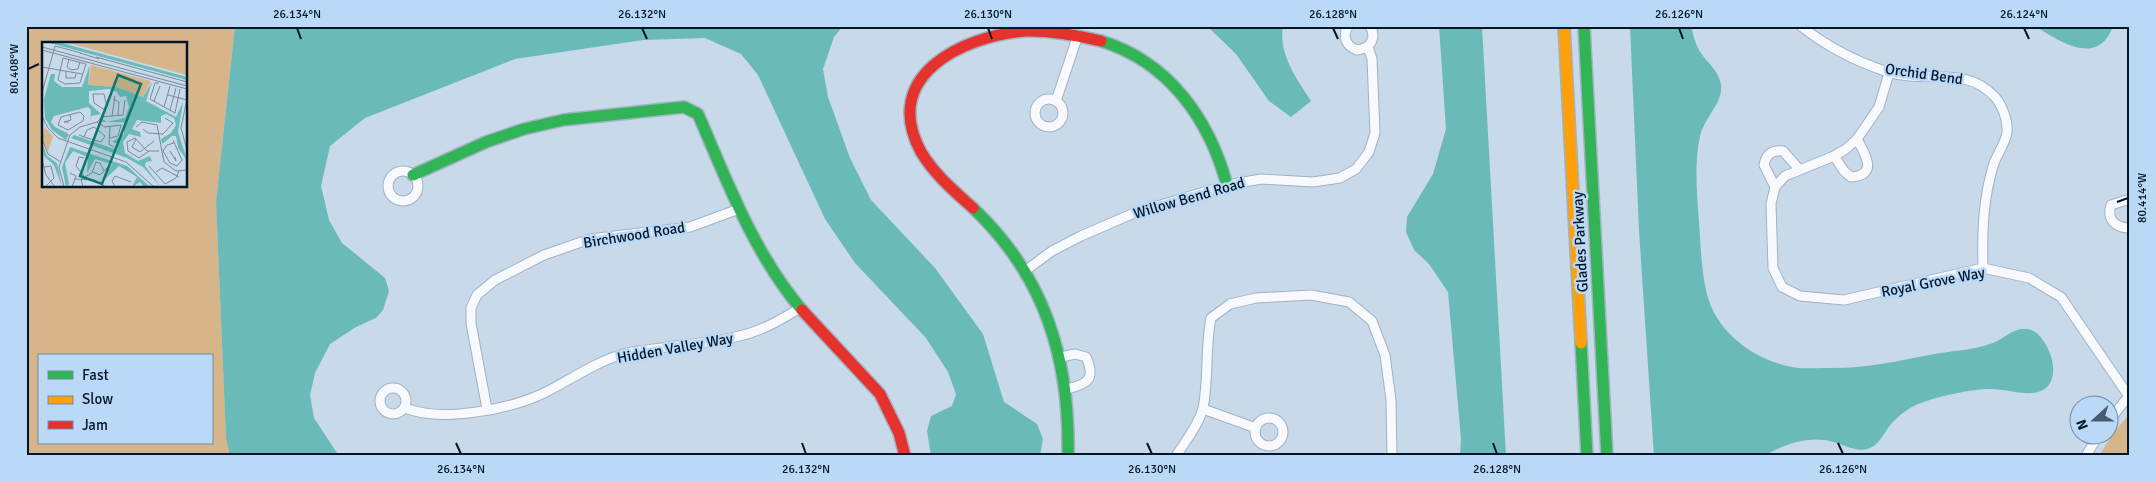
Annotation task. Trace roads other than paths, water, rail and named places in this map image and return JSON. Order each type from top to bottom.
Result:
[{"type":"street","points":[[1348,26],[1344,34],[1348,44],[1358,50],[1368,46]]},
{"type":"street","name":"Willow Bend Road","points":[[1025,270],[1052,251],[1134,213],[1227,185],[1261,179],[1313,182],[1340,178],[1356,169],[1368,152],[1375,133],[1372,59],[1368,46],[1374,37],[1370,26]]},
{"type":"street","name":"Glades Parkway","points":[[1564,26],[1587,456]]},
{"type":"street","name":"Glades Parkway","points":[[1584,26],[1607,456]]},
{"type":"street","name":"Orchid Bend","points":[[1801,26],[1812,35],[1850,57],[1890,72],[1962,77],[1986,88],[2002,105],[2007,132],[1994,163],[1986,195],[1982,228],[1983,268]]},
{"type":"street","points":[[1068,456],[1067,389],[1061,357],[1048,318],[1025,270],[990,225],[929,165],[918,147],[912,125],[912,94],[918,83],[926,72],[946,54],[967,44],[996,35],[1038,30],[1078,35],[1126,50],[1154,68],[1180,91],[1199,115],[1214,143],[1223,167],[1227,185]]},
{"type":"street","points":[[1056,101],[1078,35]]},
{"type":"street","points":[[1799,169],[1784,151],[1772,152],[1766,157],[1764,165],[1776,187],[1785,176],[1834,156],[1846,149],[1857,139],[1879,107],[1890,72]]},
{"type":"street","points":[[413,175],[443,159],[498,137],[563,120],[684,107],[698,114],[739,209],[771,267],[800,308],[880,394],[899,433],[905,456]]},
{"type":"street","points":[[1834,156],[1844,171],[1851,177],[1864,173],[1868,168],[1868,160],[1857,139]]},
{"type":"street","name":"Royal Grove Way","points":[[1776,187],[1770,204],[1773,268],[1782,287],[1800,296],[1844,300],[1983,268],[2029,278],[2061,297],[2129,397]]},
{"type":"street","points":[[2130,199],[2111,205],[2109,212],[2112,223],[2117,226],[2130,228]]},
{"type":"street","name":"Birchwood Road","points":[[487,409],[471,323],[471,308],[477,295],[495,280],[544,255],[590,239],[690,227],[739,209]]},
{"type":"street","points":[[1176,456],[1187,440],[1203,409],[1207,339],[1211,318],[1230,304],[1256,298],[1311,295],[1349,302],[1372,321],[1384,355],[1391,400],[1392,456]]},
{"type":"street","name":"Hidden Valley Way","points":[[405,408],[416,412],[443,414],[513,404],[546,392],[598,363],[624,354],[736,337],[767,328],[800,308]]},
{"type":"street","points":[[1061,357],[1075,354],[1086,357],[1091,369],[1090,376],[1083,386],[1067,389]]},
{"type":"street","points":[[2118,410],[2129,397]]},
{"type":"street","points":[[1203,409],[1256,428]]},
{"type":"street","points":[[2086,456],[2093,444]]}]
